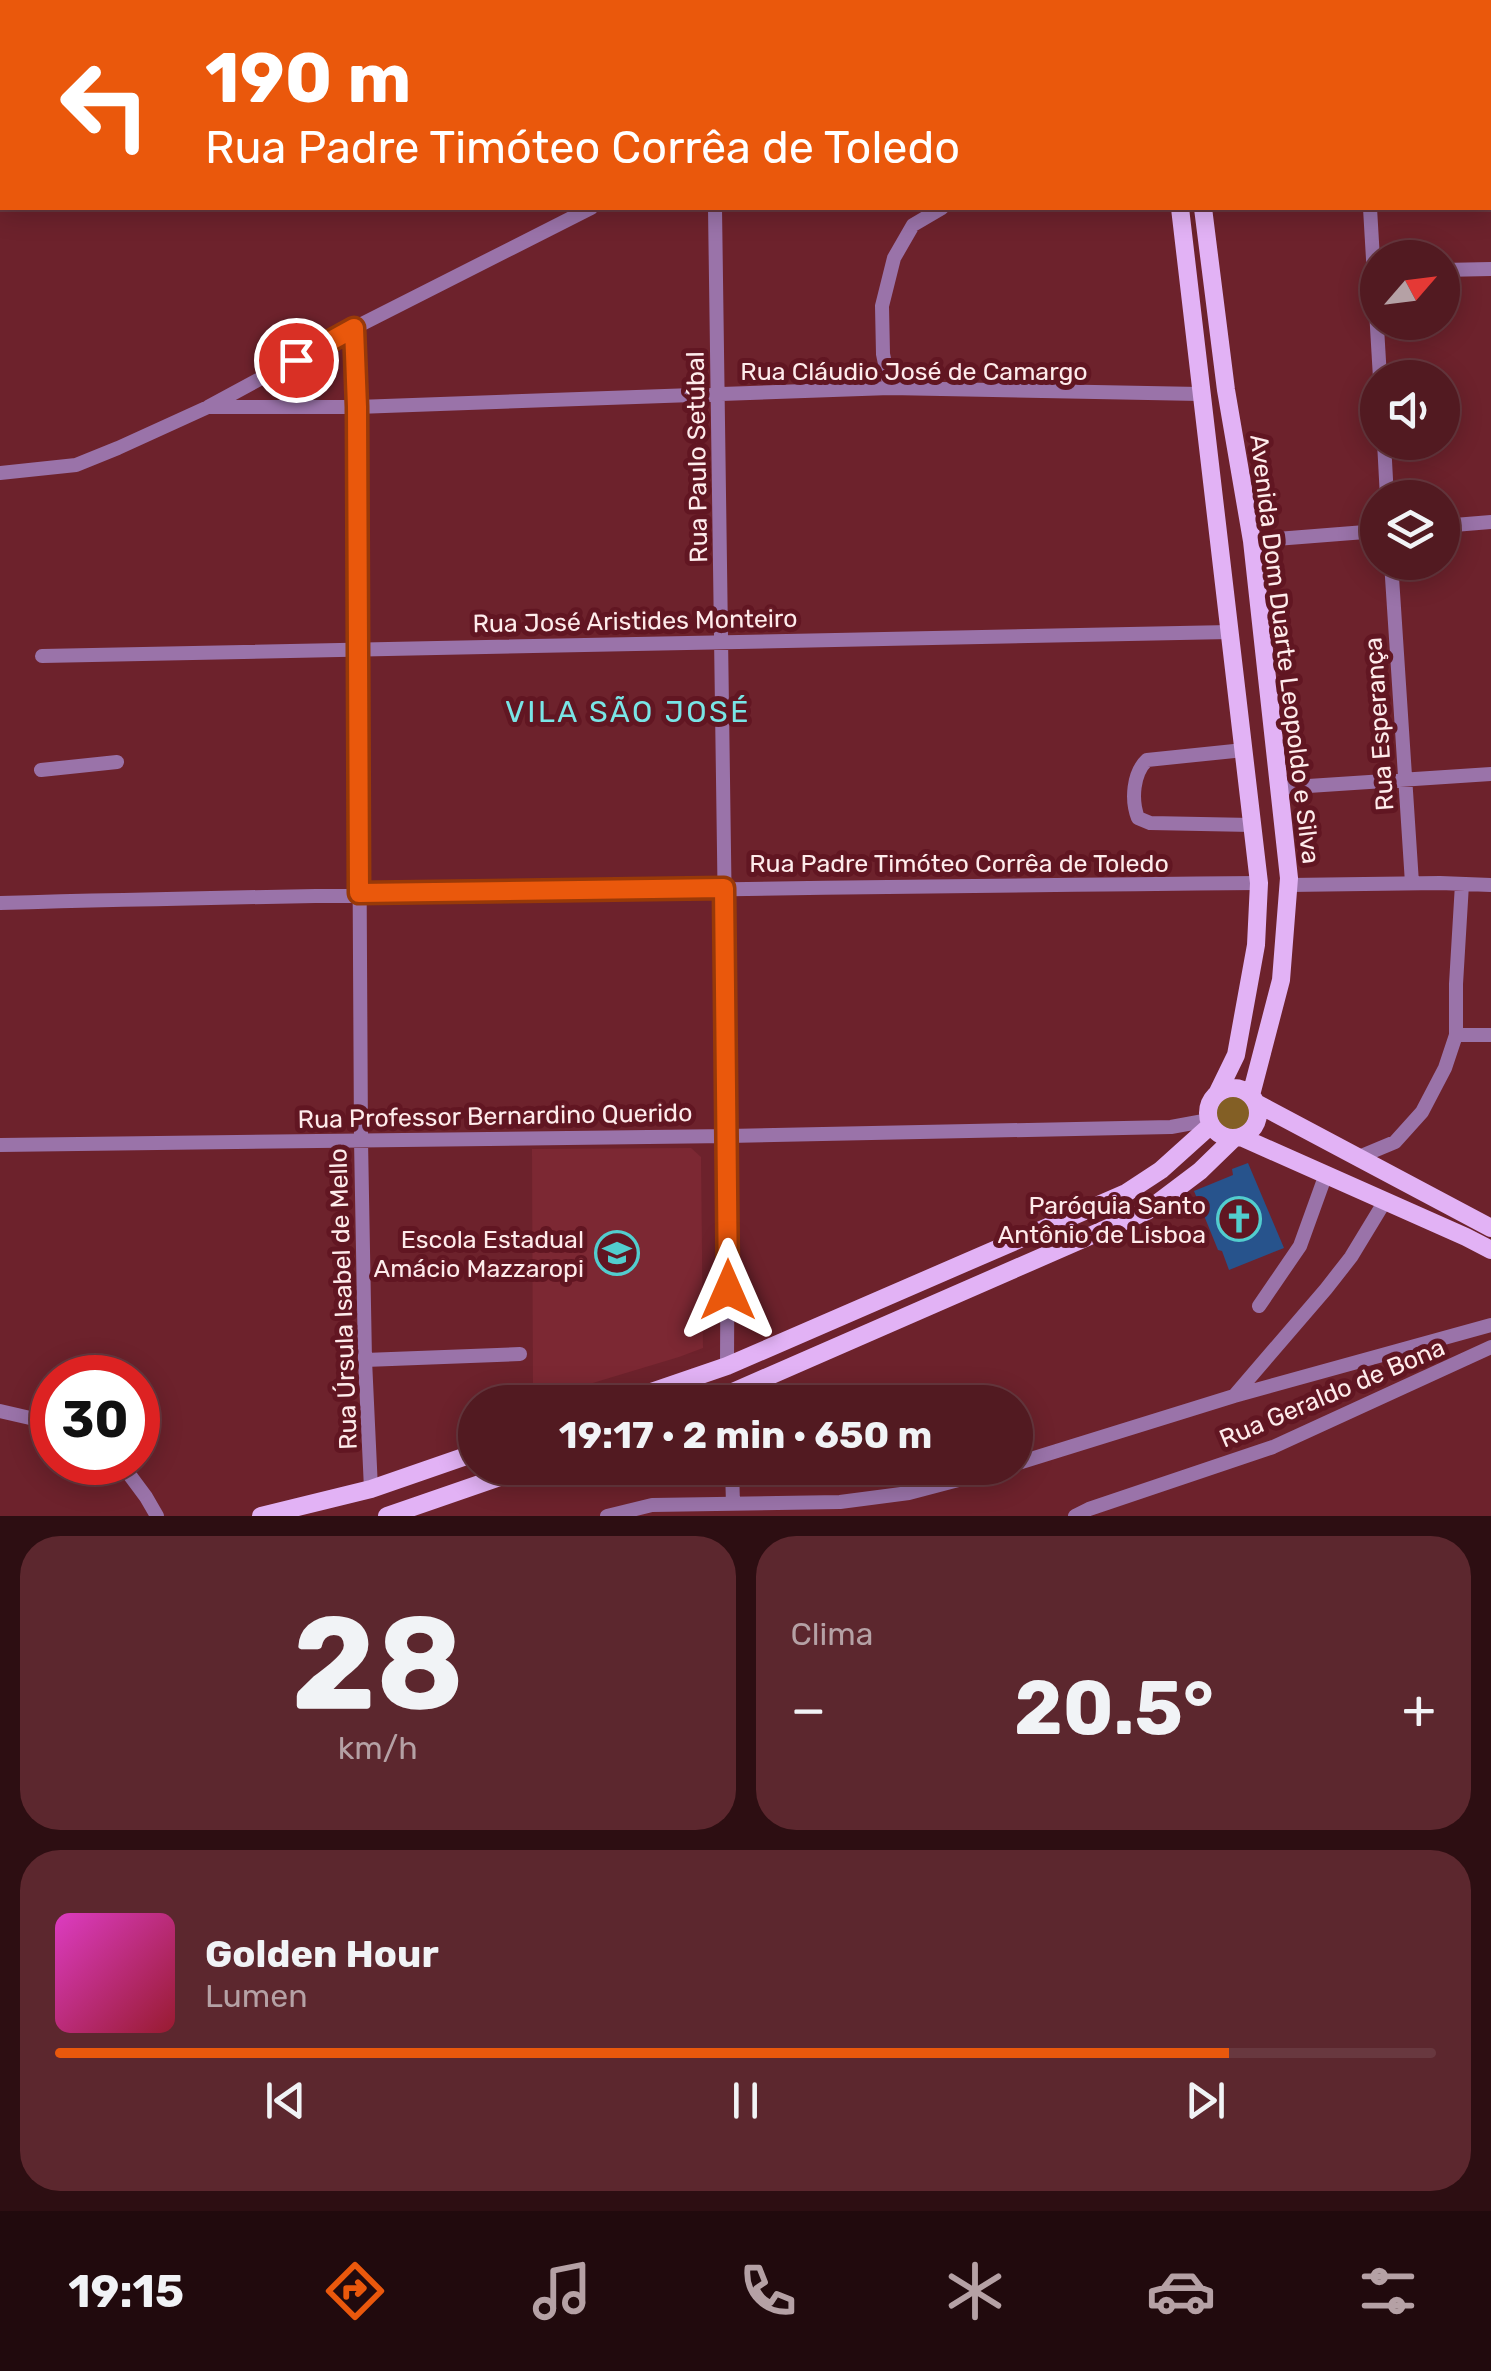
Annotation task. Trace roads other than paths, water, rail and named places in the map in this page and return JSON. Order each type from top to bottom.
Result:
[{"type":"main road","name":"Avenida Dom Duarte Leopoldo e Silva","points":[[1180,210],[1259,883],[1256,945],[1236,1055],[1218,1092]]},
{"type":"main road","name":"Avenida Dom Duarte Leopoldo e Silva","points":[[1203,210],[1226,390],[1252,541],[1289,886],[1280,980],[1253,1099]]},
{"type":"main road","points":[[1200,394],[1226,390]]},
{"type":"main road","points":[[1491,1228],[1239,1088],[1218,1092],[1210,1102],[1210,1123],[1222,1136],[1237,1137],[1326,1174],[1491,1250]]},
{"type":"main road","points":[[759,1385],[1146,1211],[1200,1171],[1237,1137],[1248,1133],[1257,1119],[1253,1099]]},
{"type":"main road","points":[[672,1385],[727,1366],[1126,1193],[1161,1170],[1210,1123]]},
{"type":"main road","points":[[824,1324],[835,1349]]},
{"type":"main road","points":[[273,1515],[371,1489],[458,1459]]},
{"type":"main road","points":[[388,1516],[461,1485]]},
{"type":"street","points":[[0,473],[76,465],[118,448],[208,406],[587,210]]},
{"type":"street","name":"Rua Paulo Setúbal","points":[[716,210],[728,1136],[727,1366]]},
{"type":"street","points":[[890,388],[883,354],[882,306],[894,258],[913,224],[938,210]]},
{"type":"street","points":[[1370,210],[1372,240]]},
{"type":"street","points":[[1460,270],[1491,269]]},
{"type":"street","name":"Rua Úrsula Isabel de Mello","points":[[354,328],[361,1140],[371,1489]]},
{"type":"street","name":"Rua Cláudio José de Camargo","points":[[208,406],[357,407],[890,388],[1200,394]]},
{"type":"street","points":[[1460,525],[1491,522]]},
{"type":"street","points":[[1252,541],[1360,532]]},
{"type":"street","name":"Rua Esperança","points":[[1392,580],[1412,883]]},
{"type":"street","name":"Rua José Aristides Monteiro","points":[[42,656],[1230,632]]},
{"type":"street","points":[[1244,750],[1147,760],[1137,772],[1134,808],[1138,818],[1150,822],[1252,825]]},
{"type":"street","points":[[41,770],[117,762]]},
{"type":"street","points":[[1278,788],[1491,774]]},
{"type":"street","name":"Rua Padre Timóteo Corrêa de Toledo","points":[[0,903],[359,893],[1259,883]]},
{"type":"street","points":[[1359,1158],[1396,1142],[1422,1112],[1446,1068],[1456,1035],[1462,884]]},
{"type":"street","points":[[1289,886],[1491,886]]},
{"type":"street","points":[[1456,1035],[1491,1036]]},
{"type":"street","name":"Rua Professor Bernardino Querido","points":[[0,1144],[728,1136],[1210,1123]]},
{"type":"street","points":[[1171,1127],[1184,1150]]},
{"type":"street","points":[[1259,1306],[1300,1246],[1326,1174]]},
{"type":"street","points":[[1234,1396],[1351,1257],[1385,1201]]},
{"type":"street","points":[[1033,1458],[1234,1396],[1491,1324]]},
{"type":"street","points":[[1462,1334],[1472,1351],[1468,1359]]},
{"type":"street","name":"Rua Geraldo de Bona","points":[[1075,1516],[1272,1447],[1491,1347]]},
{"type":"street","points":[[365,1360],[520,1354]]},
{"type":"street","points":[[1267,1360],[1274,1377],[1282,1383]]},
{"type":"street","points":[[4,1416],[30,1420]]},
{"type":"street","points":[[137,1485],[157,1516]]},
{"type":"street","points":[[732,1485],[733,1504]]},
{"type":"street","points":[[606,1516],[652,1505],[840,1502],[939,1485]]},
{"type":"place","name":"Paróquia Santo Antônio de Lisboa","points":[[1239,1219]]},
{"type":"place","name":"Escola Estadual Amácio Mazzaropi","points":[[617,1253]]},
{"type":"district","name":"VILA SÃO JOSÉ","points":[[628,712]]}]
